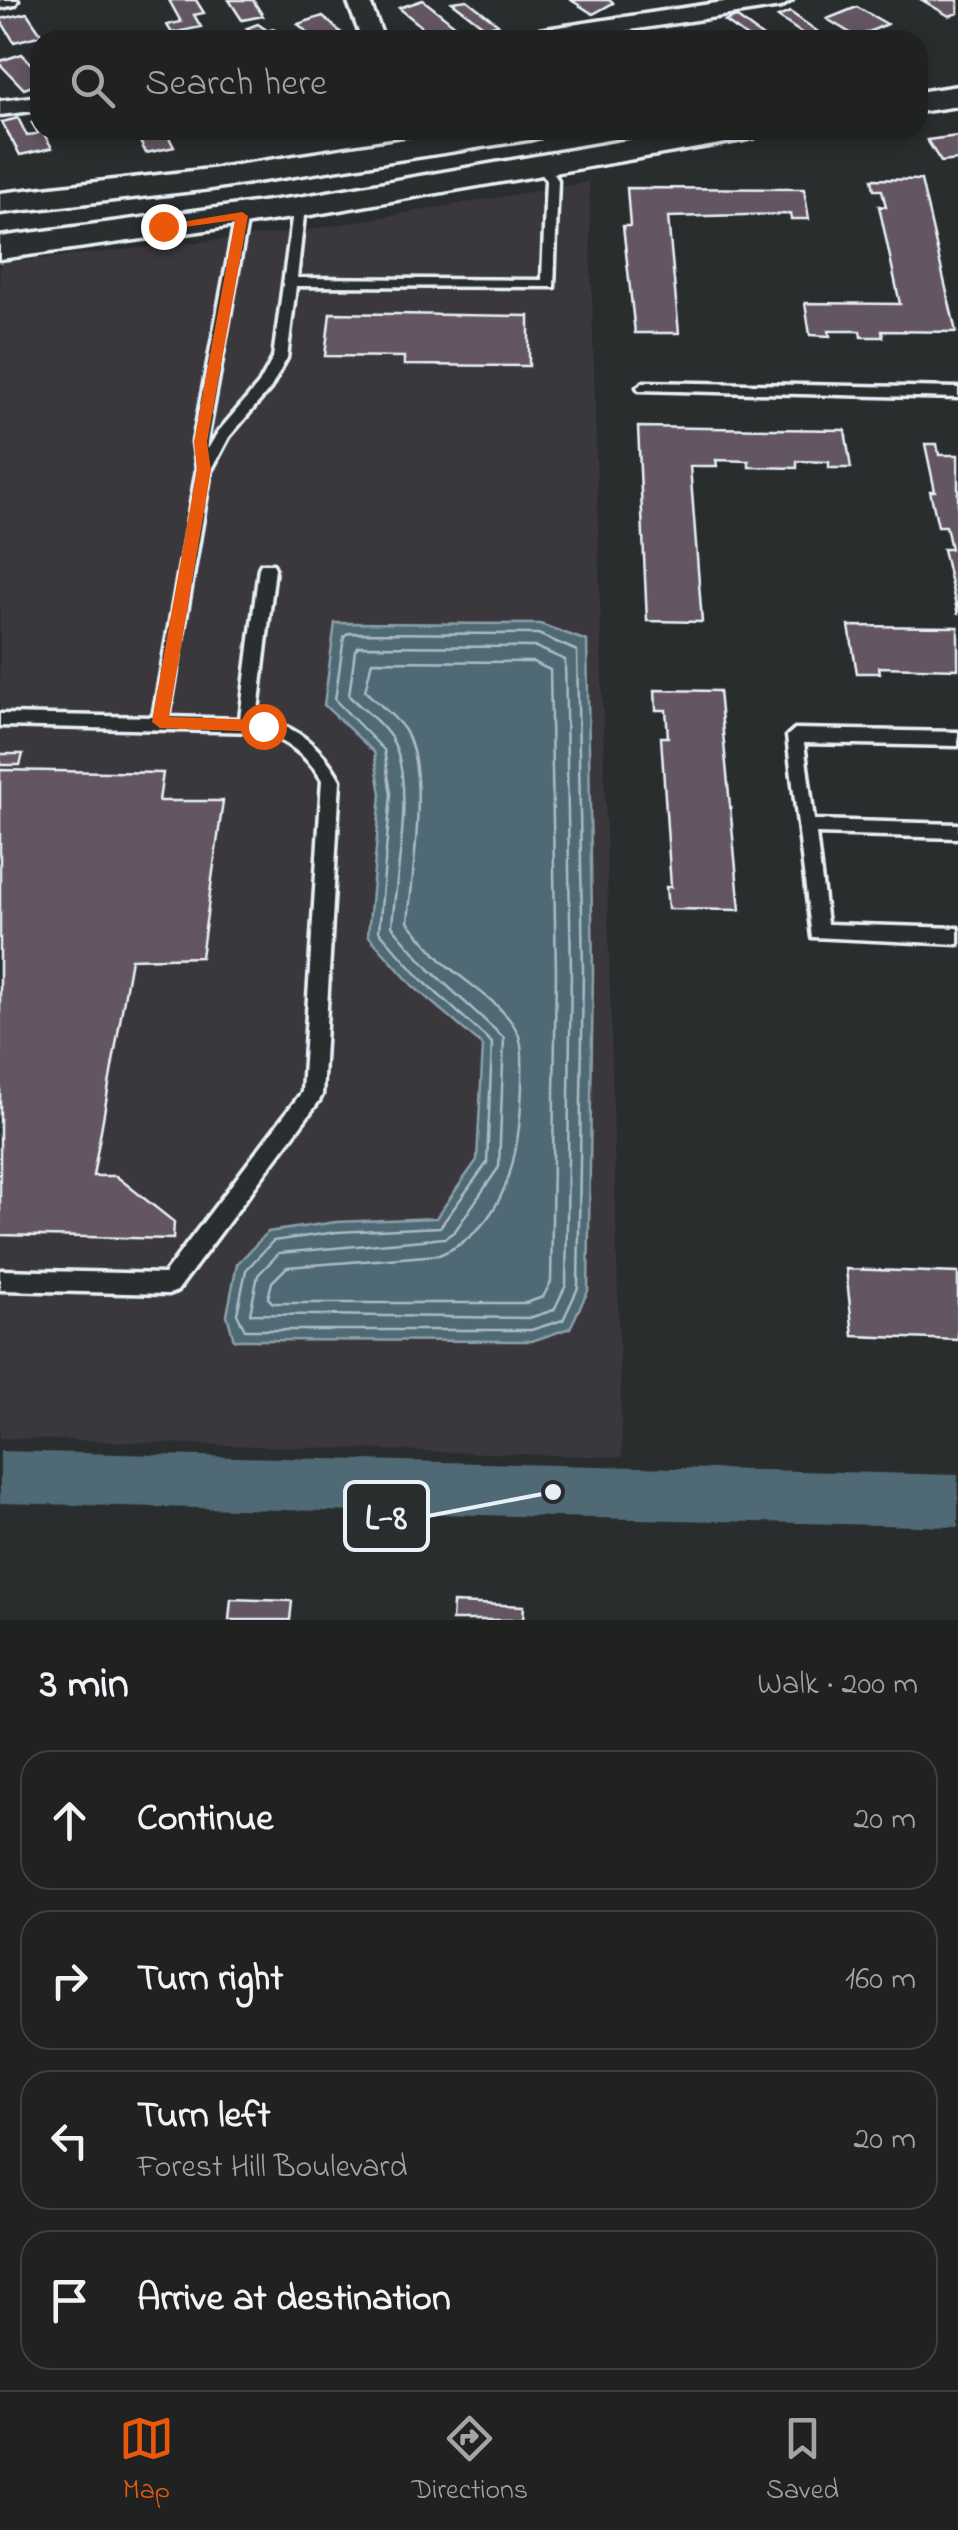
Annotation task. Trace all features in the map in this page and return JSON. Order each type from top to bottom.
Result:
[{"type":"main road","points":[[928,100],[958,96]]},
{"type":"main road","points":[[0,203],[210,179],[463,140]]},
{"type":"main road","points":[[242,216],[324,179],[564,140]]},
{"type":"main road","points":[[0,248],[299,207],[684,140]]},
{"type":"main road","points":[[0,230],[193,204],[203,198],[210,179]]},
{"type":"street","points":[[358,0],[369,30]]},
{"type":"street","points":[[584,30],[781,0]]},
{"type":"street","points":[[0,108],[30,105]]},
{"type":"lane","points":[[289,282],[548,284],[552,180],[541,164]]},
{"type":"lane","points":[[204,470],[223,435],[264,386],[280,358],[299,207]]},
{"type":"lane","points":[[160,722],[204,470],[200,442],[242,216]]},
{"type":"lane","points":[[644,387],[958,393]]},
{"type":"lane","points":[[248,725],[266,568]]},
{"type":"lane","points":[[0,720],[263,726],[291,736],[319,756],[331,780],[312,1095],[170,1284],[0,1280]]},
{"type":"lane","points":[[958,739],[794,736],[819,932],[958,936]]},
{"type":"lane","points":[[806,827],[958,831]]},
{"type":"shaded area","points":[[589,182],[622,1457],[0,1438],[0,263],[302,231]]},
{"type":"water","points":[[335,623],[540,624],[587,641],[593,972],[588,1291],[570,1328],[532,1341],[234,1340],[227,1315],[237,1264],[268,1232],[336,1222],[436,1218],[477,1160],[483,1046],[413,986],[368,935],[381,794],[374,752],[324,705]]},
{"type":"building","points":[[169,0],[196,0],[204,13],[194,15],[201,27],[170,30],[167,25],[181,22]]},
{"type":"building","points":[[229,0],[253,0],[263,16],[242,20]]},
{"type":"building","points":[[423,0],[456,26],[426,30],[399,8]]},
{"type":"building","points":[[467,0],[498,24],[486,28],[452,2]]},
{"type":"building","points":[[571,0],[609,0],[613,3],[593,14]]},
{"type":"building","points":[[922,0],[958,0],[958,13],[949,16]]},
{"type":"building","points":[[857,7],[887,24],[873,30],[845,30],[827,19]]},
{"type":"building","points":[[790,12],[816,30],[797,30],[778,17]]},
{"type":"building","points":[[27,13],[39,30],[30,30],[30,38],[14,42],[0,19]]},
{"type":"building","points":[[323,16],[338,30],[305,30],[298,24]]},
{"type":"building","points":[[736,17],[754,30],[737,30],[725,21]]},
{"type":"building","points":[[258,24],[267,30],[250,30],[247,28]]},
{"type":"building","points":[[22,54],[30,62],[30,87],[24,89],[0,61]]},
{"type":"building","points":[[18,118],[30,140],[47,140],[52,148],[20,155],[2,122]]},
{"type":"building","points":[[958,136],[958,160],[941,162],[928,140]]},
{"type":"building","points":[[139,140],[170,140],[174,147],[146,153]]},
{"type":"building","points":[[872,179],[921,180],[956,332],[882,331],[883,337],[861,337],[860,331],[829,331],[830,336],[810,335],[805,303],[900,304],[879,206],[886,207],[882,190],[874,190]]},
{"type":"building","points":[[627,188],[804,189],[809,219],[791,219],[790,214],[668,217],[679,333],[635,333],[623,226],[630,226]]},
{"type":"building","points":[[330,313],[529,316],[529,366],[404,365],[404,357],[325,356]]},
{"type":"building","points":[[638,427],[845,430],[851,468],[829,468],[829,462],[797,461],[797,468],[749,467],[749,461],[716,460],[717,466],[690,466],[702,622],[647,621]]},
{"type":"building","points":[[925,444],[937,444],[939,455],[958,455],[958,615],[943,549],[951,549],[946,526],[938,526]]},
{"type":"building","points":[[849,626],[958,627],[958,669],[879,667],[880,673],[857,673]]},
{"type":"building","points":[[655,690],[719,691],[740,910],[668,909],[666,887],[671,887],[661,737],[668,737],[666,710],[656,710]]},
{"type":"building","points":[[0,754],[23,754],[20,765],[0,765]]},
{"type":"building","points":[[0,770],[163,773],[159,801],[223,801],[201,957],[131,959],[93,1176],[116,1176],[174,1222],[173,1239],[0,1235]]},
{"type":"building","points":[[846,1269],[958,1273],[958,1340],[853,1336]]},
{"type":"building","points":[[231,1599],[292,1601],[290,1620],[229,1620]]},
{"type":"building","points":[[453,1603],[524,1606],[523,1620],[452,1620]]},
{"type":"waterway","points":[[0,1477],[958,1501]]},
{"type":"place","name":"L-8","points":[[553,1492]]},
{"type":"route","points":[[163,226],[242,216],[200,442],[204,470],[160,722],[263,726]]}]
